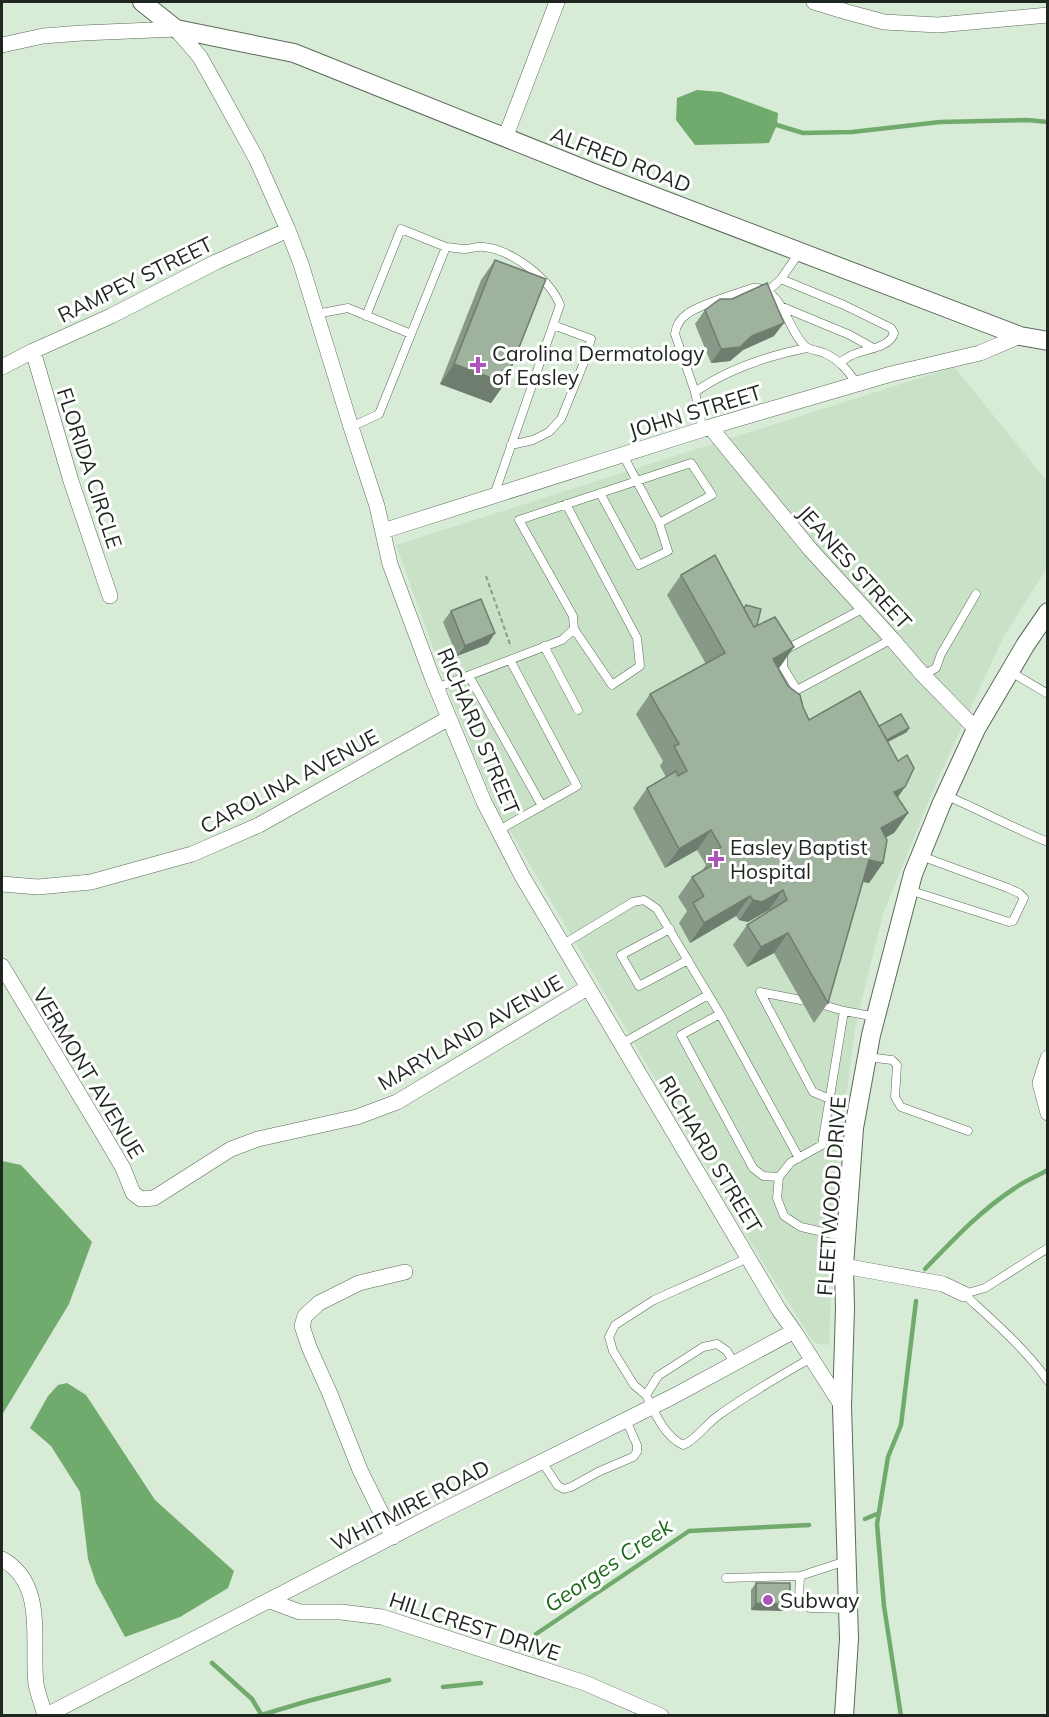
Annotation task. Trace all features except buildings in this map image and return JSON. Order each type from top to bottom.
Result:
[{"type":"street","points":[[505,138],[557,2]]},
{"type":"street","points":[[814,2],[849,7],[884,22],[938,25],[1047,15]]},
{"type":"street","points":[[148,4],[176,29]]},
{"type":"street","points":[[2,45],[43,36],[176,29]]},
{"type":"street","name":"ALFRED ROAD","points":[[176,29],[294,53],[505,138],[800,252],[1020,336],[1045,342]]},
{"type":"street","name":"RICHARD STREET","points":[[176,29],[200,57],[219,91],[256,158],[288,230],[301,264],[377,506],[390,564],[436,688],[484,802],[522,876],[587,988],[779,1310],[842,1406]]},
{"type":"street","name":"RAMPEY STREET","points":[[2,367],[111,316],[216,262],[288,230]]},
{"type":"street","name":"JOHN STREET","points":[[383,531],[706,429],[891,374],[980,353],[1020,336]]},
{"type":"street","name":"FLORIDA CIRCLE","points":[[33,351],[68,471],[110,596]]},
{"type":"street","name":"JEANES STREET","points":[[706,429],[810,549],[923,675],[975,729]]},
{"type":"street","name":"FLEETWOOD DRIVE","points":[[844,1716],[849,1639],[842,1406],[844,1266],[854,1128],[867,1057],[909,890],[945,795],[975,729],[1047,612]]},
{"type":"street","name":"CAROLINA AVENUE","points":[[2,884],[38,887],[91,882],[192,855],[259,825],[448,718]]},
{"type":"street","name":"VERMONT AVENUE","points":[[2,966],[123,1168],[133,1192],[141,1199]]},
{"type":"street","name":"MARYLAND AVENUE","points":[[141,1199],[154,1198],[231,1149],[258,1139],[357,1117],[397,1102],[587,988]]},
{"type":"street","points":[[1047,1059],[1040,1083],[1047,1113]]},
{"type":"street","points":[[844,1266],[943,1284],[964,1294]]},
{"type":"street","points":[[393,1537],[360,1470],[302,1326],[305,1316],[320,1303],[359,1283],[405,1272]]},
{"type":"street","name":"WHITMIRE ROAD","points":[[45,1715],[626,1420],[649,1401],[734,1363],[794,1331]]},
{"type":"street","points":[[2,1559],[24,1579],[32,1595],[36,1685],[45,1715]]},
{"type":"street","name":"HILLCREST DRIVE","points":[[270,1601],[300,1612],[341,1612],[382,1617],[585,1683],[661,1716]]},
{"type":"lane","points":[[366,316],[401,229],[446,247],[465,249],[483,247],[506,253],[522,263],[555,294],[560,305],[494,495]]},
{"type":"lane","points":[[351,427],[379,414],[446,247]]},
{"type":"lane","points":[[768,291],[781,279],[800,252]]},
{"type":"lane","points":[[781,279],[888,325],[894,333],[893,338],[887,343],[840,362]]},
{"type":"lane","points":[[706,429],[675,333],[676,326],[687,314],[753,288],[761,287],[768,291],[780,306],[807,348]]},
{"type":"lane","points":[[780,306],[850,335],[873,348]]},
{"type":"lane","points":[[316,314],[348,308],[411,334]]},
{"type":"lane","points":[[511,445],[533,440],[549,432],[561,419],[585,360],[591,339],[553,325]]},
{"type":"lane","points":[[695,392],[710,381],[743,366],[807,348],[822,352],[840,362],[857,384]]},
{"type":"lane","points":[[600,493],[639,565],[668,551],[659,523],[623,455]]},
{"type":"lane","points":[[566,504],[637,638],[639,666],[612,685],[574,629],[573,616],[519,520],[566,504],[691,463],[712,495],[659,523]]},
{"type":"lane","points":[[923,675],[936,669],[941,654],[976,594]]},
{"type":"lane","points":[[864,608],[783,651],[783,668],[797,690],[892,639]]},
{"type":"lane","points":[[436,688],[562,640],[574,629]]},
{"type":"lane","points":[[544,646],[578,710]]},
{"type":"lane","points":[[499,830],[577,786],[513,659]]},
{"type":"lane","points":[[1010,671],[1047,694]]},
{"type":"lane","points":[[469,676],[542,806]]},
{"type":"lane","points":[[945,795],[980,809],[1047,842]]},
{"type":"lane","points":[[909,890],[1009,922],[1014,921],[1024,898],[1020,893],[1008,888],[921,856]]},
{"type":"lane","points":[[562,945],[633,902],[644,900],[657,909],[720,1014],[799,1158]]},
{"type":"lane","points":[[670,929],[621,955],[639,986],[688,960]]},
{"type":"lane","points":[[801,999],[760,992],[813,1092],[830,1100]]},
{"type":"lane","points":[[621,1044],[708,995]]},
{"type":"lane","points":[[820,1004],[876,1017]]},
{"type":"lane","points":[[844,1011],[822,1145],[791,1162],[779,1177],[777,1198],[784,1216],[801,1227],[847,1237]]},
{"type":"lane","points":[[720,1014],[681,1035],[753,1168],[763,1176],[779,1177]]},
{"type":"lane","points":[[867,1057],[892,1060],[897,1065],[895,1098],[901,1107],[968,1131]]},
{"type":"lane","points":[[964,1294],[985,1288],[1047,1248]]},
{"type":"lane","points":[[748,1258],[654,1300],[615,1325],[609,1337],[613,1351],[634,1385],[649,1401],[670,1437],[684,1445],[719,1414],[811,1358]]},
{"type":"lane","points":[[964,1294],[1002,1329],[1036,1365],[1047,1381]]},
{"type":"lane","points":[[649,1401],[658,1376],[704,1347],[717,1344],[727,1351],[734,1363]]},
{"type":"lane","points":[[542,1462],[558,1486],[564,1489],[633,1457],[637,1452],[637,1445],[626,1420]]},
{"type":"lane","points":[[726,1578],[800,1576],[847,1561]]},
{"type":"lane","points":[[800,1576],[799,1599],[810,1608],[848,1609]]},
{"type":"path","points":[[486,576],[513,659]]},
{"type":"shaded area","points":[[697,90],[721,92],[778,113],[777,125],[769,143],[695,145],[676,120],[677,98]]},
{"type":"shaded area","name":"Easley Baptist Hospital","points":[[954,367],[1047,481],[1047,568],[1003,638],[937,781],[884,911],[855,1028],[836,1176],[829,1345],[814,1343],[757,1253],[496,807],[452,700],[396,545]]},
{"type":"shaded area","points":[[2,1161],[21,1165],[92,1242],[69,1304],[2,1415]]},
{"type":"shaded area","points":[[67,1383],[86,1395],[155,1500],[234,1571],[228,1588],[180,1617],[125,1637],[96,1583],[88,1559],[80,1492],[51,1446],[30,1428],[48,1396],[58,1385]]},
{"type":"waterway","points":[[777,125],[803,133],[852,132],[940,122],[1027,120],[1048,122]]},
{"type":"waterway","name":"Georges Creek","points":[[925,1269],[991,1206],[1019,1185],[1048,1170]]},
{"type":"waterway","name":"Georges Creek","points":[[901,1716],[884,1606],[877,1524],[888,1457],[901,1425],[916,1301]]},
{"type":"waterway","name":"Georges Creek","points":[[865,1519],[879,1513]]},
{"type":"waterway","name":"Georges Creek","points":[[536,1634],[689,1531],[809,1525]]},
{"type":"waterway","points":[[212,1663],[252,1699],[261,1714]]},
{"type":"waterway","name":"Georges Creek","points":[[258,1716],[389,1680]]},
{"type":"waterway","name":"Georges Creek","points":[[443,1687],[481,1683]]},
{"type":"place","name":"Carolina Dermatology of Easley","points":[[478,365]]},
{"type":"place","name":"Easley Baptist Hospital","points":[[716,859]]},
{"type":"place","name":"Subway","points":[[768,1600]]}]
